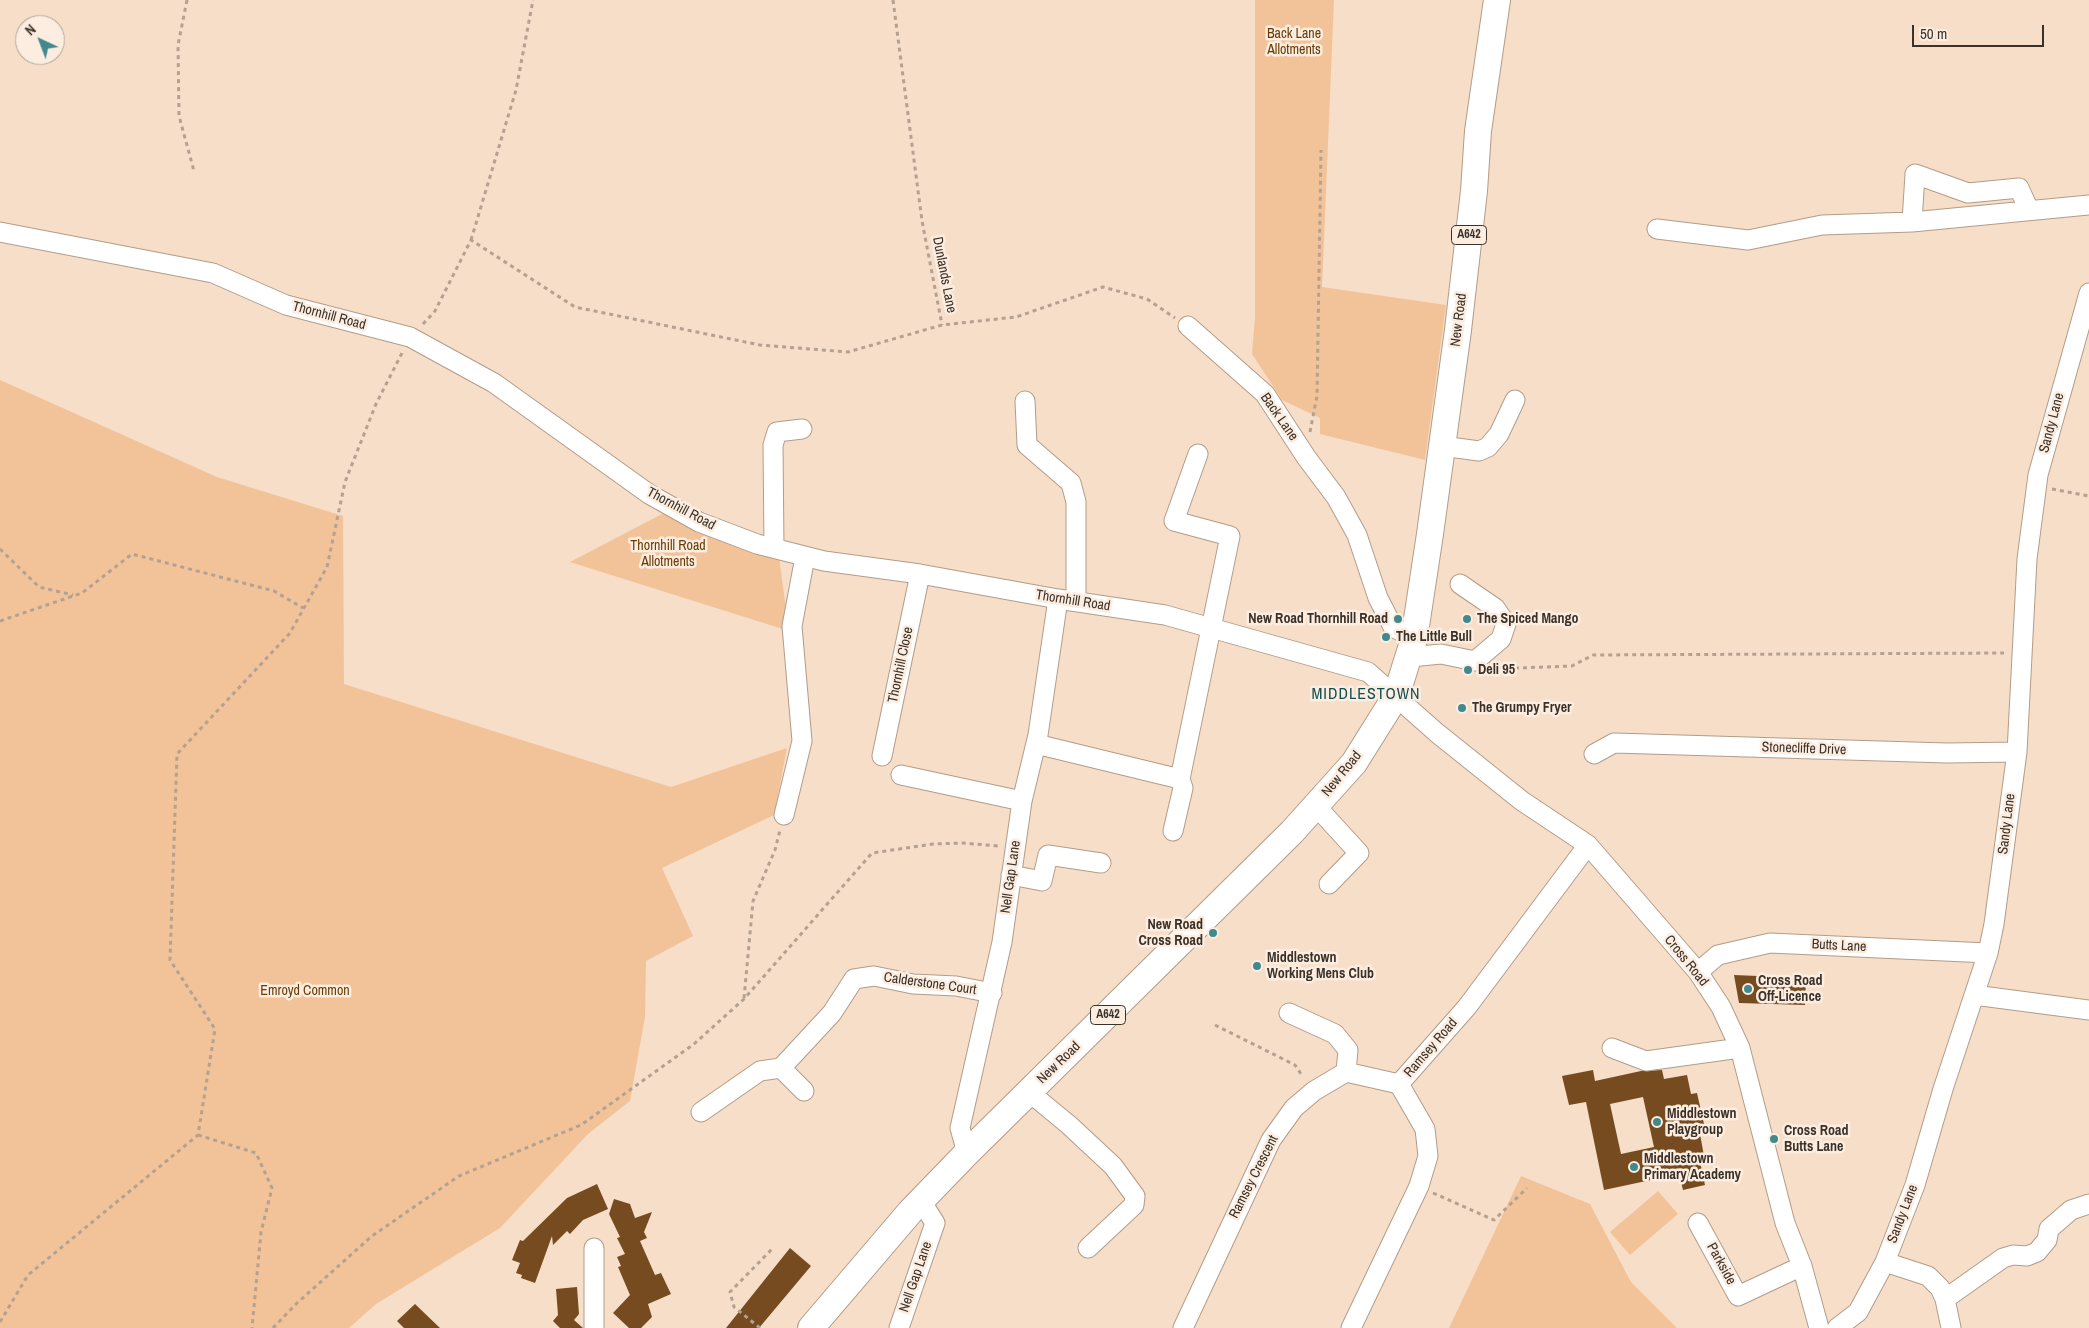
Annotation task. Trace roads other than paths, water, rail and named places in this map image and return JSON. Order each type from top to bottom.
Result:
[{"type":"highway","name":"New Road","points":[[811,1328],[921,1201],[967,1153],[1174,950],[1316,806],[1354,763],[1396,696],[1412,648],[1442,446],[1473,201],[1478,130],[1497,0]]},
{"type":"street","points":[[1912,222],[1915,174],[1968,193],[2019,188],[2029,210]]},
{"type":"street","points":[[1657,229],[1748,240],[1822,225],[1912,222],[2089,205]]},
{"type":"street","name":"Thornhill Road","points":[[0,232],[213,274],[286,305],[410,337],[494,383],[649,494],[699,522],[757,544],[805,557],[920,574],[1164,615],[1368,672],[1396,696]]},
{"type":"street","name":"Sandy Lane","points":[[1837,1328],[1858,1312],[1885,1262],[1915,1185],[1988,953],[1994,924],[2017,752],[2026,559],[2038,475],[2089,293]]},
{"type":"street","name":"Back Lane","points":[[1188,326],[1265,394],[1306,457],[1336,497],[1357,535],[1378,598],[1393,627],[1412,648]]},
{"type":"street","points":[[1442,446],[1478,451],[1488,447],[1500,434],[1515,400]]},
{"type":"street","name":"Nell Gap Lane","points":[[967,1153],[960,1128],[992,993],[1022,801],[1067,600],[1076,502],[1071,483],[1027,445],[1025,401]]},
{"type":"street","points":[[774,548],[773,445],[777,432],[802,429]]},
{"type":"street","points":[[1173,831],[1183,788],[1180,779],[1230,536],[1174,521],[1198,454]]},
{"type":"street","points":[[784,815],[802,741],[792,626],[805,557]]},
{"type":"street","name":"Thornhill Close","points":[[882,756],[920,574]]},
{"type":"street","points":[[1412,648],[1475,661],[1501,639],[1506,624],[1495,608],[1460,584]]},
{"type":"street","name":"Cross Road","points":[[1396,696],[1437,733],[1522,801],[1588,845],[1698,972],[1721,1007],[1740,1048],[1785,1222],[1802,1266],[1819,1328]]},
{"type":"street","name":"Stonecliffe Drive","points":[[1594,754],[1614,743],[1947,753],[2017,752]]},
{"type":"street","points":[[1036,744],[1180,779]]},
{"type":"street","points":[[901,775],[1022,801]]},
{"type":"street","points":[[1316,806],[1359,853],[1329,884]]},
{"type":"street","name":"Ramsey Road","points":[[1351,1328],[1419,1186],[1428,1156],[1425,1129],[1399,1084],[1466,1007],[1588,845]]},
{"type":"street","points":[[1011,876],[1042,881],[1048,855],[1101,863]]},
{"type":"street","name":"Butts Lane","points":[[1698,972],[1718,955],[1770,943],[1988,953]]},
{"type":"street","name":"Calderstone Court","points":[[781,1068],[832,1013],[854,979],[874,976],[913,984],[956,986],[992,993]]},
{"type":"street","points":[[1974,995],[2089,1010]]},
{"type":"street","points":[[1289,1013],[1335,1034],[1348,1050],[1346,1072],[1399,1084]]},
{"type":"street","points":[[1612,1048],[1646,1060],[1740,1048]]},
{"type":"street","points":[[701,1112],[760,1071],[781,1068],[804,1091]]},
{"type":"street","name":"Ramsey Crescent","points":[[1183,1328],[1271,1140],[1294,1108],[1314,1091],[1346,1072]]},
{"type":"street","points":[[1029,1092],[1069,1125],[1113,1166],[1135,1196],[1134,1205],[1088,1248]]},
{"type":"street","name":"Nell Gap Lane","points":[[899,1328],[935,1223],[921,1201]]},
{"type":"street","points":[[1945,1299],[2003,1258],[2013,1255],[2027,1256],[2036,1252],[2047,1240],[2049,1229],[2072,1210],[2089,1204]]},
{"type":"street","name":"Parkside","points":[[1698,1223],[1738,1296],[1802,1266]]},
{"type":"street","points":[[594,1248],[594,1328]]},
{"type":"street","points":[[1885,1262],[1928,1276],[1940,1288],[1945,1299],[1951,1328]]},
{"type":"place","name":"New Road Thornhill Road","points":[[1398,619]]},
{"type":"place","name":"The Spiced Mango","points":[[1467,619]]},
{"type":"place","name":"The Little Bull","points":[[1386,637]]},
{"type":"place","name":"Deli 95","points":[[1468,670]]},
{"type":"place","name":"The Grumpy Fryer","points":[[1462,708]]},
{"type":"place","name":"New Road Cross Road","points":[[1213,933]]},
{"type":"place","name":"Middlestown Working Mens Club","points":[[1257,966]]},
{"type":"place","name":"Cross Road Off-Licence","points":[[1748,989]]},
{"type":"place","name":"Middlestown Playgroup","points":[[1657,1122]]},
{"type":"place","name":"Cross Road Butts Lane","points":[[1774,1139]]},
{"type":"place","name":"Middlestown Primary Academy","points":[[1634,1167]]},
{"type":"district","name":"MIDDLESTOWN","points":[[1366,695]]},
{"type":"park label","name":"Back Lane Allotments","points":[[1294,42]]},
{"type":"park label","name":"Thornhill Road Allotments","points":[[668,554]]},
{"type":"park label","name":"Emroyd Common","points":[[305,991]]}]
